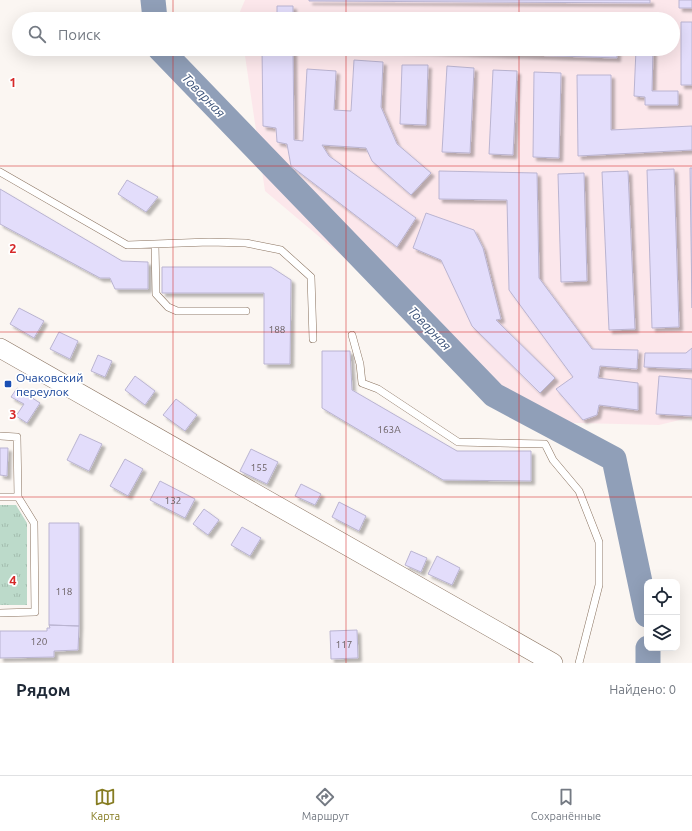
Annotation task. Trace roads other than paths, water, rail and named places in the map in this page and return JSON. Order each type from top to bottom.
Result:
[{"type":"main road","points":[[0,348],[551,662]]},
{"type":"lane","points":[[0,172],[127,245],[209,242],[246,243],[281,250],[311,277],[313,340]]},
{"type":"lane","points":[[155,244],[156,294],[168,307],[177,311],[246,311]]},
{"type":"lane","points":[[352,335],[360,364],[362,383],[378,389],[458,442],[544,444],[553,460],[579,490],[599,542],[599,585],[579,663]]},
{"type":"lane","points":[[0,436],[18,436],[18,497],[34,523],[35,612],[0,613]]},
{"type":"lane","points":[[0,497],[18,497]]},
{"type":"waterway","name":"Товарная","points":[[153,0],[154,12]]},
{"type":"waterway","name":"Товарная","points":[[167,56],[494,395],[614,459],[644,601]]},
{"type":"waterway","name":"Товарная","points":[[648,651],[648,663]]},
{"type":"place","name":"Очаковский переулок","points":[[8,384]]}]
